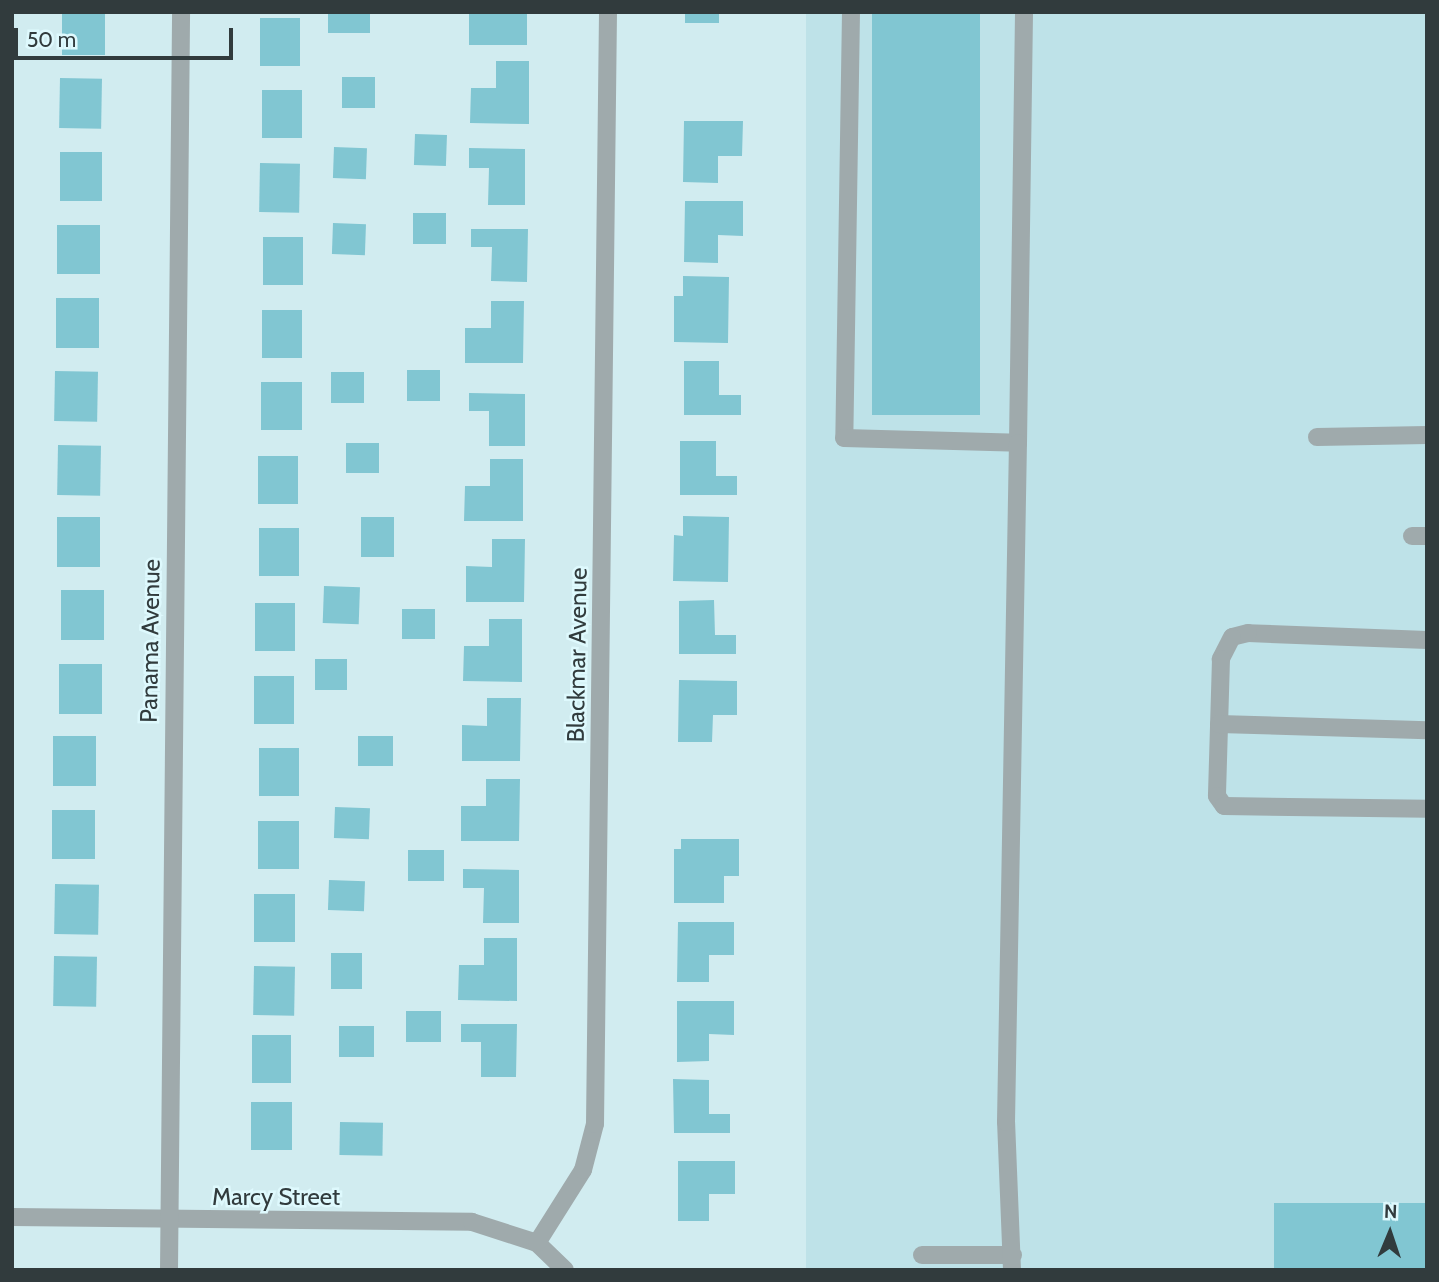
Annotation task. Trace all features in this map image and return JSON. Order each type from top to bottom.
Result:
[{"type":"street","name":"Panama Avenue","points":[[169,1270],[181,12]]},
{"type":"street","name":"Blackmar Avenue","points":[[537,1243],[583,1170],[595,1124],[608,12]]},
{"type":"street","points":[[851,12],[844,438],[1018,443]]},
{"type":"street","points":[[922,1255],[1013,1263],[1006,1122],[1024,12]]},
{"type":"street","points":[[1317,437],[1427,435]]},
{"type":"street","points":[[1427,640],[1248,633],[1232,637],[1222,653],[1217,796],[1224,806],[1427,809]]},
{"type":"street","points":[[1219,724],[1427,730]]},
{"type":"street","name":"Marcy Street","points":[[12,1217],[471,1222],[537,1243]]},
{"type":"street","points":[[537,1243],[565,1270]]},
{"type":"shaded area","points":[[806,12],[1427,12],[1427,1270],[806,1270]]},
{"type":"building","points":[[62,12],[105,12],[105,55],[62,55]]},
{"type":"building","points":[[328,12],[370,12],[370,33],[328,33]]},
{"type":"building","points":[[469,12],[527,12],[527,45],[469,45]]},
{"type":"building","points":[[685,12],[719,12],[719,23],[685,23]]},
{"type":"building","points":[[872,12],[980,12],[980,415],[872,415]]},
{"type":"building","points":[[260,18],[300,18],[300,66],[260,66]]},
{"type":"building","points":[[496,61],[529,61],[529,124],[470,123],[471,88],[496,88]]},
{"type":"building","points":[[342,77],[375,77],[375,108],[342,108]]},
{"type":"building","points":[[60,78],[102,79],[101,129],[59,128]]},
{"type":"building","points":[[262,90],[302,90],[302,138],[262,138]]},
{"type":"building","points":[[684,121],[743,121],[742,156],[718,156],[718,183],[683,182]]},
{"type":"building","points":[[415,134],[447,135],[446,166],[414,165]]},
{"type":"building","points":[[334,147],[367,148],[366,179],[333,178]]},
{"type":"building","points":[[469,148],[525,149],[525,205],[488,205],[489,168],[469,168]]},
{"type":"building","points":[[60,152],[102,152],[102,201],[60,201]]},
{"type":"building","points":[[260,163],[300,164],[299,213],[259,212]]},
{"type":"building","points":[[685,201],[743,201],[743,236],[718,235],[718,263],[684,262]]},
{"type":"building","points":[[413,213],[446,213],[446,244],[413,244]]},
{"type":"building","points":[[333,223],[366,224],[365,255],[332,254]]},
{"type":"building","points":[[57,225],[100,225],[100,274],[57,274]]},
{"type":"building","points":[[471,229],[528,229],[527,282],[491,281],[492,247],[471,247]]},
{"type":"building","points":[[263,237],[303,237],[303,285],[263,285]]},
{"type":"building","points":[[683,276],[729,277],[728,343],[674,342],[674,296],[683,296]]},
{"type":"building","points":[[56,298],[99,298],[99,348],[56,348]]},
{"type":"building","points":[[491,301],[524,301],[523,363],[465,363],[465,328],[491,328]]},
{"type":"building","points":[[262,310],[302,310],[302,358],[262,358]]},
{"type":"building","points":[[684,361],[719,361],[719,395],[741,395],[741,415],[684,415]]},
{"type":"building","points":[[407,370],[440,370],[440,401],[407,401]]},
{"type":"building","points":[[55,371],[98,372],[97,422],[54,421]]},
{"type":"building","points":[[331,372],[364,372],[364,403],[331,403]]},
{"type":"building","points":[[261,382],[302,382],[302,430],[261,430]]},
{"type":"building","points":[[469,393],[525,394],[525,446],[489,446],[489,411],[469,411]]},
{"type":"building","points":[[680,441],[716,441],[716,476],[737,476],[737,495],[680,495]]},
{"type":"building","points":[[346,443],[379,443],[379,473],[346,473]]},
{"type":"building","points":[[58,445],[101,446],[100,496],[57,495]]},
{"type":"building","points":[[258,456],[298,456],[298,504],[258,504]]},
{"type":"building","points":[[490,459],[523,459],[523,521],[464,521],[465,486],[490,486]]},
{"type":"building","points":[[683,516],[729,517],[728,582],[673,581],[674,535],[683,536]]},
{"type":"building","points":[[57,517],[100,517],[100,567],[57,567]]},
{"type":"building","points":[[361,517],[394,517],[394,557],[361,557]]},
{"type":"building","points":[[259,528],[299,528],[299,576],[259,576]]},
{"type":"building","points":[[492,539],[525,539],[524,602],[466,602],[466,566],[492,567]]},
{"type":"building","points":[[324,586],[360,587],[359,624],[323,623]]},
{"type":"building","points":[[61,590],[104,590],[104,640],[61,640]]},
{"type":"building","points":[[714,600],[715,635],[736,635],[736,654],[679,654],[679,601]]},
{"type":"building","points":[[255,603],[295,603],[295,651],[255,651]]},
{"type":"building","points":[[402,609],[435,609],[435,639],[402,639]]},
{"type":"building","points":[[489,619],[522,619],[522,682],[463,681],[464,646],[489,646]]},
{"type":"building","points":[[315,659],[347,659],[347,690],[315,690]]},
{"type":"building","points":[[59,664],[102,664],[102,714],[59,714]]},
{"type":"building","points":[[254,676],[294,676],[294,724],[254,724]]},
{"type":"building","points":[[679,680],[737,681],[737,715],[713,715],[712,742],[678,742]]},
{"type":"building","points":[[487,698],[521,698],[520,761],[462,761],[462,725],[487,726]]},
{"type":"building","points":[[53,736],[96,736],[96,786],[53,786]]},
{"type":"building","points":[[358,736],[393,736],[393,766],[358,766]]},
{"type":"building","points":[[259,748],[299,748],[299,796],[259,796]]},
{"type":"building","points":[[486,779],[520,779],[519,841],[461,841],[461,806],[486,806]]},
{"type":"building","points":[[335,807],[370,808],[369,839],[334,838]]},
{"type":"building","points":[[52,810],[95,810],[95,859],[52,859]]},
{"type":"building","points":[[258,821],[299,821],[299,869],[258,869]]},
{"type":"building","points":[[681,839],[739,839],[739,876],[724,876],[724,903],[674,903],[674,849],[681,849]]},
{"type":"building","points":[[408,850],[444,850],[444,881],[408,881]]},
{"type":"building","points":[[463,869],[519,870],[519,923],[483,923],[484,888],[463,888]]},
{"type":"building","points":[[329,880],[365,881],[364,911],[328,910]]},
{"type":"building","points":[[55,884],[99,885],[98,935],[54,934]]},
{"type":"building","points":[[254,894],[295,894],[295,942],[254,942]]},
{"type":"building","points":[[678,922],[734,922],[734,955],[709,955],[709,982],[677,982]]},
{"type":"building","points":[[484,938],[517,938],[517,1001],[458,1000],[459,965],[484,965]]},
{"type":"building","points":[[331,953],[362,953],[362,989],[331,989]]},
{"type":"building","points":[[54,956],[97,957],[96,1007],[53,1006]]},
{"type":"building","points":[[254,966],[295,967],[294,1016],[253,1015]]},
{"type":"building","points":[[677,1001],[734,1001],[734,1035],[709,1034],[709,1061],[677,1062]]},
{"type":"building","points":[[406,1011],[441,1011],[441,1042],[406,1042]]},
{"type":"building","points":[[461,1024],[517,1024],[516,1077],[481,1077],[481,1042],[461,1042]]},
{"type":"building","points":[[339,1026],[374,1026],[374,1057],[339,1057]]},
{"type":"building","points":[[252,1035],[291,1035],[291,1083],[252,1083]]},
{"type":"building","points":[[673,1079],[709,1080],[709,1114],[730,1114],[730,1133],[674,1133]]},
{"type":"building","points":[[251,1102],[292,1102],[292,1150],[251,1150]]},
{"type":"building","points":[[340,1122],[383,1123],[382,1156],[339,1155]]},
{"type":"building","points":[[678,1161],[735,1161],[735,1194],[709,1194],[709,1221],[678,1221]]},
{"type":"building","points":[[1274,1203],[1427,1203],[1427,1270],[1274,1270]]}]
